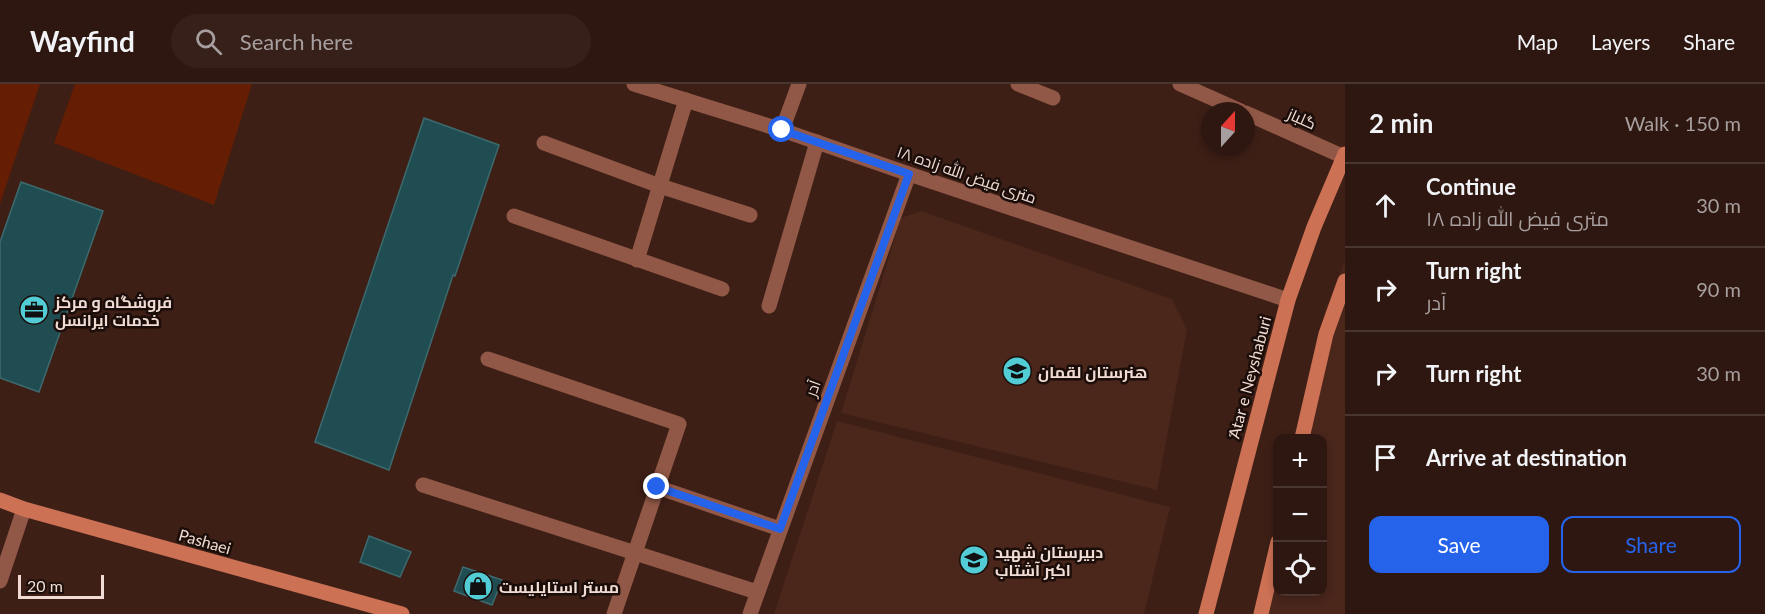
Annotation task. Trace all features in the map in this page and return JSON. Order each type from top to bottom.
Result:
[{"type":"main road","name":"ََAtar e Neyshaburi","points":[[1206,614],[1288,300],[1314,227],[1345,156]]},
{"type":"main road","points":[[1303,434],[1326,334],[1345,280]]},
{"type":"main road","name":"Pashaei","points":[[0,500],[24,509],[402,614]]},
{"type":"main road","points":[[1261,614],[1273,563]]},
{"type":"street","name":"۱۸ متری فیض الله زاده","points":[[634,84],[782,130],[1288,300]]},
{"type":"street","points":[[782,130],[799,84]]},
{"type":"street","points":[[1018,84],[1053,98]]},
{"type":"street","points":[[1180,84],[1221,102]]},
{"type":"street","points":[[637,260],[686,100]]},
{"type":"street","name":"گلباز","points":[[1255,117],[1345,156]]},
{"type":"street","points":[[769,306],[817,142]]},
{"type":"street","points":[[544,143],[660,186],[750,215]]},
{"type":"street","name":"آدر","points":[[750,614],[909,174]]},
{"type":"street","points":[[513,216],[722,290]]},
{"type":"street","points":[[488,359],[679,424],[614,614]]},
{"type":"street","points":[[423,485],[757,592]]},
{"type":"street","points":[[657,487],[780,529]]},
{"type":"street","points":[[0,581],[24,509]]},
{"type":"shaded area","points":[[0,84],[40,84],[0,204]]},
{"type":"shaded area","points":[[75,84],[252,84],[214,205],[54,143]]},
{"type":"shaded area","name":"هنرستان لقمان","points":[[921,211],[1172,299],[1187,329],[1157,490],[841,413],[901,218]]},
{"type":"shaded area","points":[[1345,261],[1345,614],[1263,614],[1273,568],[1273,596],[1327,596],[1327,434],[1300,434],[1325,311]]},
{"type":"shaded area","name":"دبیرستان شهید اکبر آشتاب","points":[[837,421],[1170,507],[1144,614],[774,614]]},
{"type":"building","points":[[424,118],[499,145],[455,276],[453,275],[389,470],[315,442]]},
{"type":"building","name":"فروشگاه و مرکز خدمات ایرانسل","points":[[21,182],[103,211],[39,392],[0,378],[0,242]]},
{"type":"building","points":[[369,536],[411,552],[400,577],[360,562]]},
{"type":"building","name":"مستر استایلیست","points":[[463,567],[502,580],[492,605],[454,591]]},
{"type":"place","name":"فروشگاه و مرکز خدمات ایرانسل","points":[[34,310]]},
{"type":"place","name":"هنرستان لقمان","points":[[1017,371]]},
{"type":"place","name":"دبیرستان شهید اکبر آشتاب","points":[[974,560]]},
{"type":"place","name":"مستر استایلیست","points":[[478,586]]},
{"type":"route","points":[[657,487],[780,529],[909,174],[782,130]]}]
